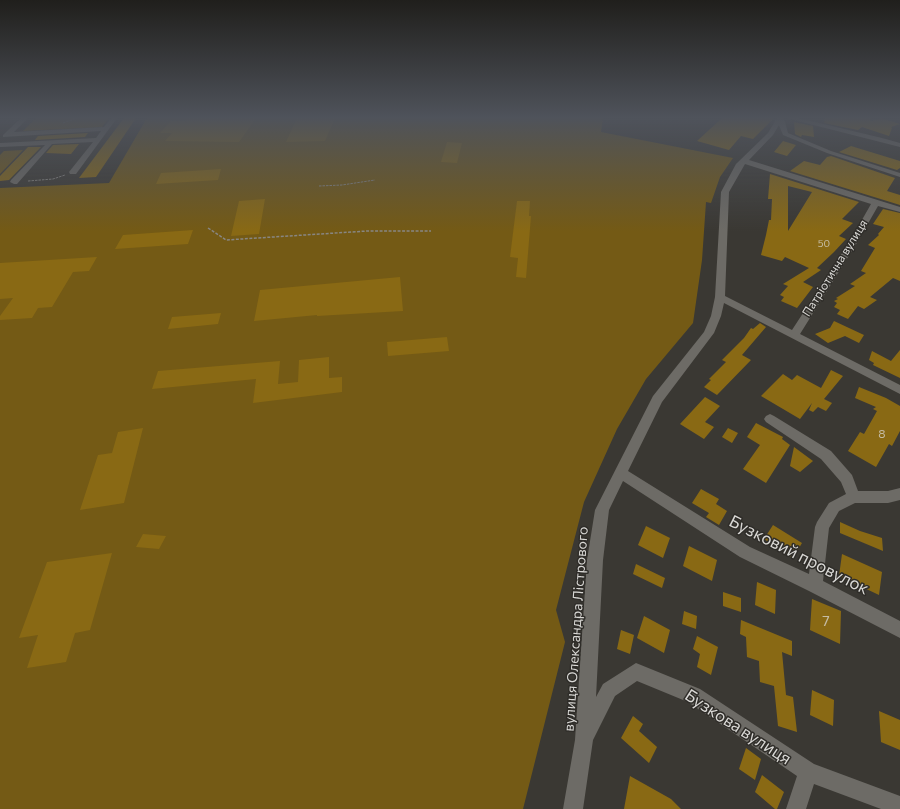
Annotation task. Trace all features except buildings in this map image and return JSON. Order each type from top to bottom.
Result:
[{"type":"street","points":[[14,182],[38,156]]},
{"type":"street","points":[[73,172],[86,156]]},
{"type":"street","name":"вулиця Олександра Лістрового","points":[[573,809],[584,740],[595,560],[602,510],[657,398],[709,333],[716,316],[720,297],[725,192],[743,161],[748,156]]},
{"type":"street","points":[[841,156],[900,175]]},
{"type":"street","name":"Патріотична вулиця","points":[[743,161],[900,210]]},
{"type":"street","name":"Патріотична вулиця","points":[[794,334],[854,241],[876,202]]},
{"type":"street","points":[[720,297],[900,390]]},
{"type":"street","points":[[770,419],[826,455],[847,479],[854,496]]},
{"type":"street","name":"Бузковий провулок","points":[[621,473],[745,552],[815,585],[900,630]]},
{"type":"street","points":[[815,585],[822,527],[834,507],[854,496],[888,497],[900,494]]},
{"type":"street","name":"Бузкова вулиця","points":[[584,740],[609,690],[636,672],[694,694],[808,772],[900,806]]},
{"type":"street","points":[[796,809],[808,772]]},
{"type":"path","points":[[14,182],[53,179],[73,172]]},
{"type":"path","points":[[319,186],[342,185],[375,180]]},
{"type":"path","points":[[208,228],[226,240],[366,231],[431,231]]},
{"type":"shaded area","points":[[0,156],[17,156],[0,174]]},
{"type":"shaded area","points":[[125,156],[722,156],[733,158],[720,177],[711,203],[706,202],[702,260],[693,323],[646,379],[617,429],[584,502],[556,610],[565,642],[523,809],[0,809],[0,188],[109,183]]}]
